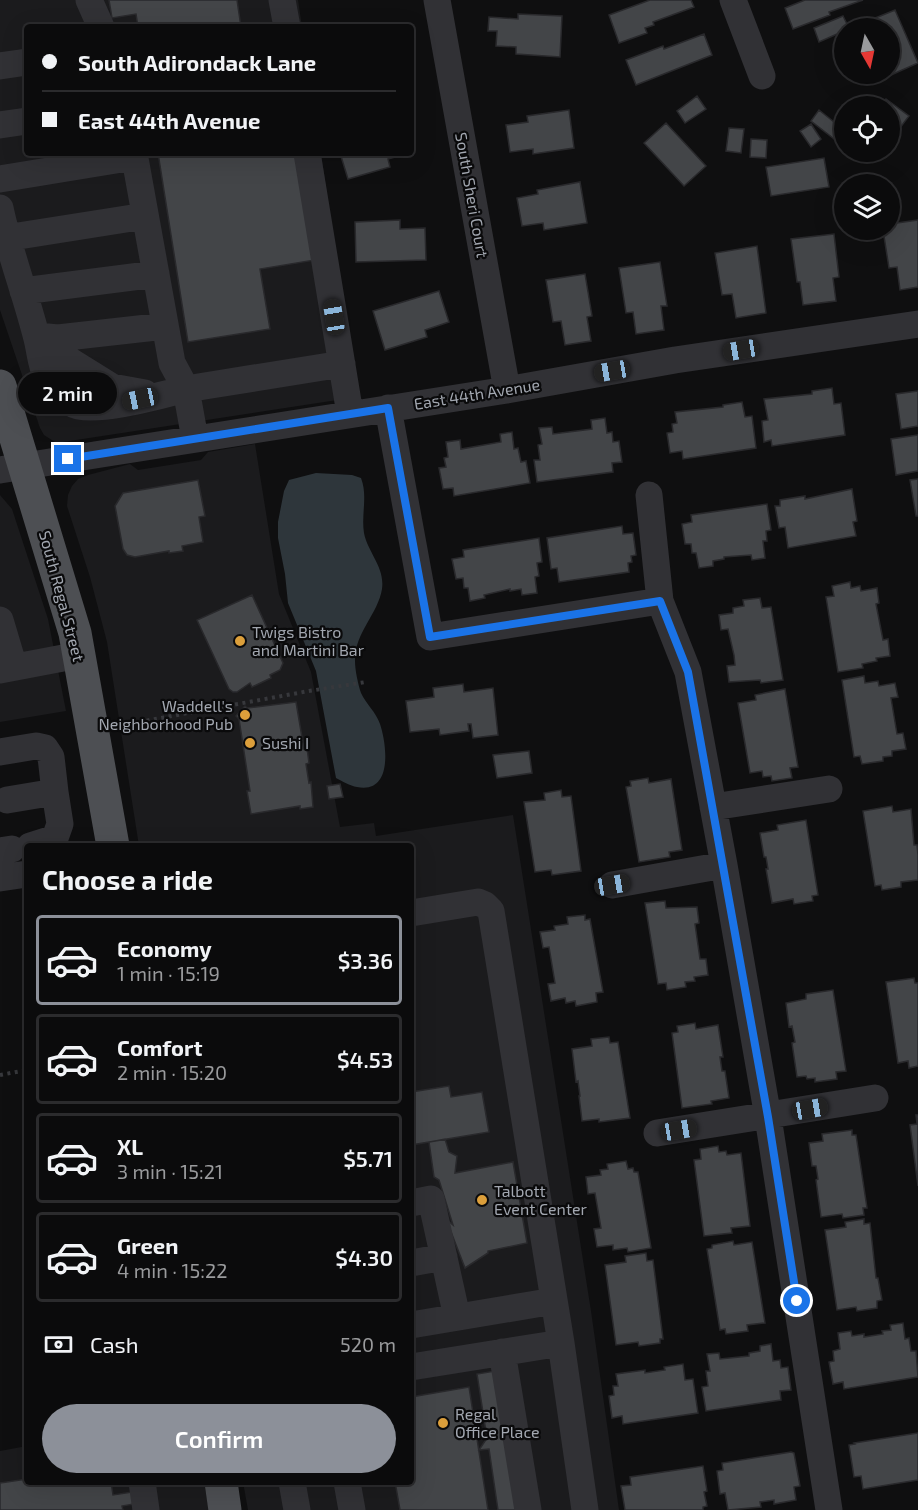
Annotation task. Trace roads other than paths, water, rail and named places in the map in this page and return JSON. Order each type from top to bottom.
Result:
[{"type":"main road","name":"South Regal Street","points":[[0,386],[13,469],[75,633],[112,843]]},
{"type":"main road","points":[[221,1485],[225,1510]]},
{"type":"street","points":[[88,0],[100,24]]},
{"type":"street","points":[[282,0],[286,24]]},
{"type":"street","name":"South Sheri Court","points":[[437,0],[507,390]]},
{"type":"street","points":[[733,0],[762,75]]},
{"type":"street","points":[[0,66],[24,62]]},
{"type":"street","points":[[0,125],[24,121]]},
{"type":"street","points":[[0,179],[128,156]]},
{"type":"street","points":[[134,156],[172,363],[186,389],[195,439]]},
{"type":"street","points":[[307,156],[350,414]]},
{"type":"street","points":[[0,208],[3,239],[37,336],[44,372],[54,388],[76,405],[121,404],[186,389],[342,364]]},
{"type":"street","points":[[3,239],[145,216]]},
{"type":"street","points":[[23,291],[156,274]]},
{"type":"street","name":"East 44th Avenue","points":[[13,469],[507,390],[675,360],[918,324]]},
{"type":"street","points":[[37,336],[58,338],[165,326]]},
{"type":"street","points":[[388,408],[430,637],[660,601]]},
{"type":"street","points":[[649,495],[660,601],[688,672],[724,865],[768,1117],[829,1510]]},
{"type":"street","points":[[0,620],[7,669],[79,655]]},
{"type":"street","points":[[0,752],[36,746],[45,748],[51,757],[60,824],[55,838],[36,843]]},
{"type":"street","points":[[713,807],[829,789]]},
{"type":"street","points":[[7,800],[55,792]]},
{"type":"street","points":[[612,885],[724,865]]},
{"type":"street","points":[[0,878],[24,874]]},
{"type":"street","points":[[414,913],[478,902],[491,911],[561,1343],[585,1510]]},
{"type":"street","points":[[657,1133],[875,1098]]},
{"type":"street","points":[[414,1202],[431,1199],[458,1317]]},
{"type":"street","points":[[414,1262],[444,1257]]},
{"type":"street","points":[[414,1324],[554,1301]]},
{"type":"street","points":[[414,1367],[561,1343]]},
{"type":"street","points":[[502,1352],[528,1510]]},
{"type":"street","points":[[142,1485],[146,1510]]},
{"type":"street","points":[[293,1485],[297,1510]]},
{"type":"street","points":[[348,1485],[352,1510]]},
{"type":"place","name":"Twigs Bistro and Martini Bar","points":[[240,641]]},
{"type":"place","name":"Waddell's Neighborhood Pub","points":[[245,715]]},
{"type":"place","name":"Sushi I","points":[[250,743]]},
{"type":"place","name":"Talbott Event Center","points":[[482,1200]]},
{"type":"place","name":"Regal Office Place","points":[[443,1423]]}]
